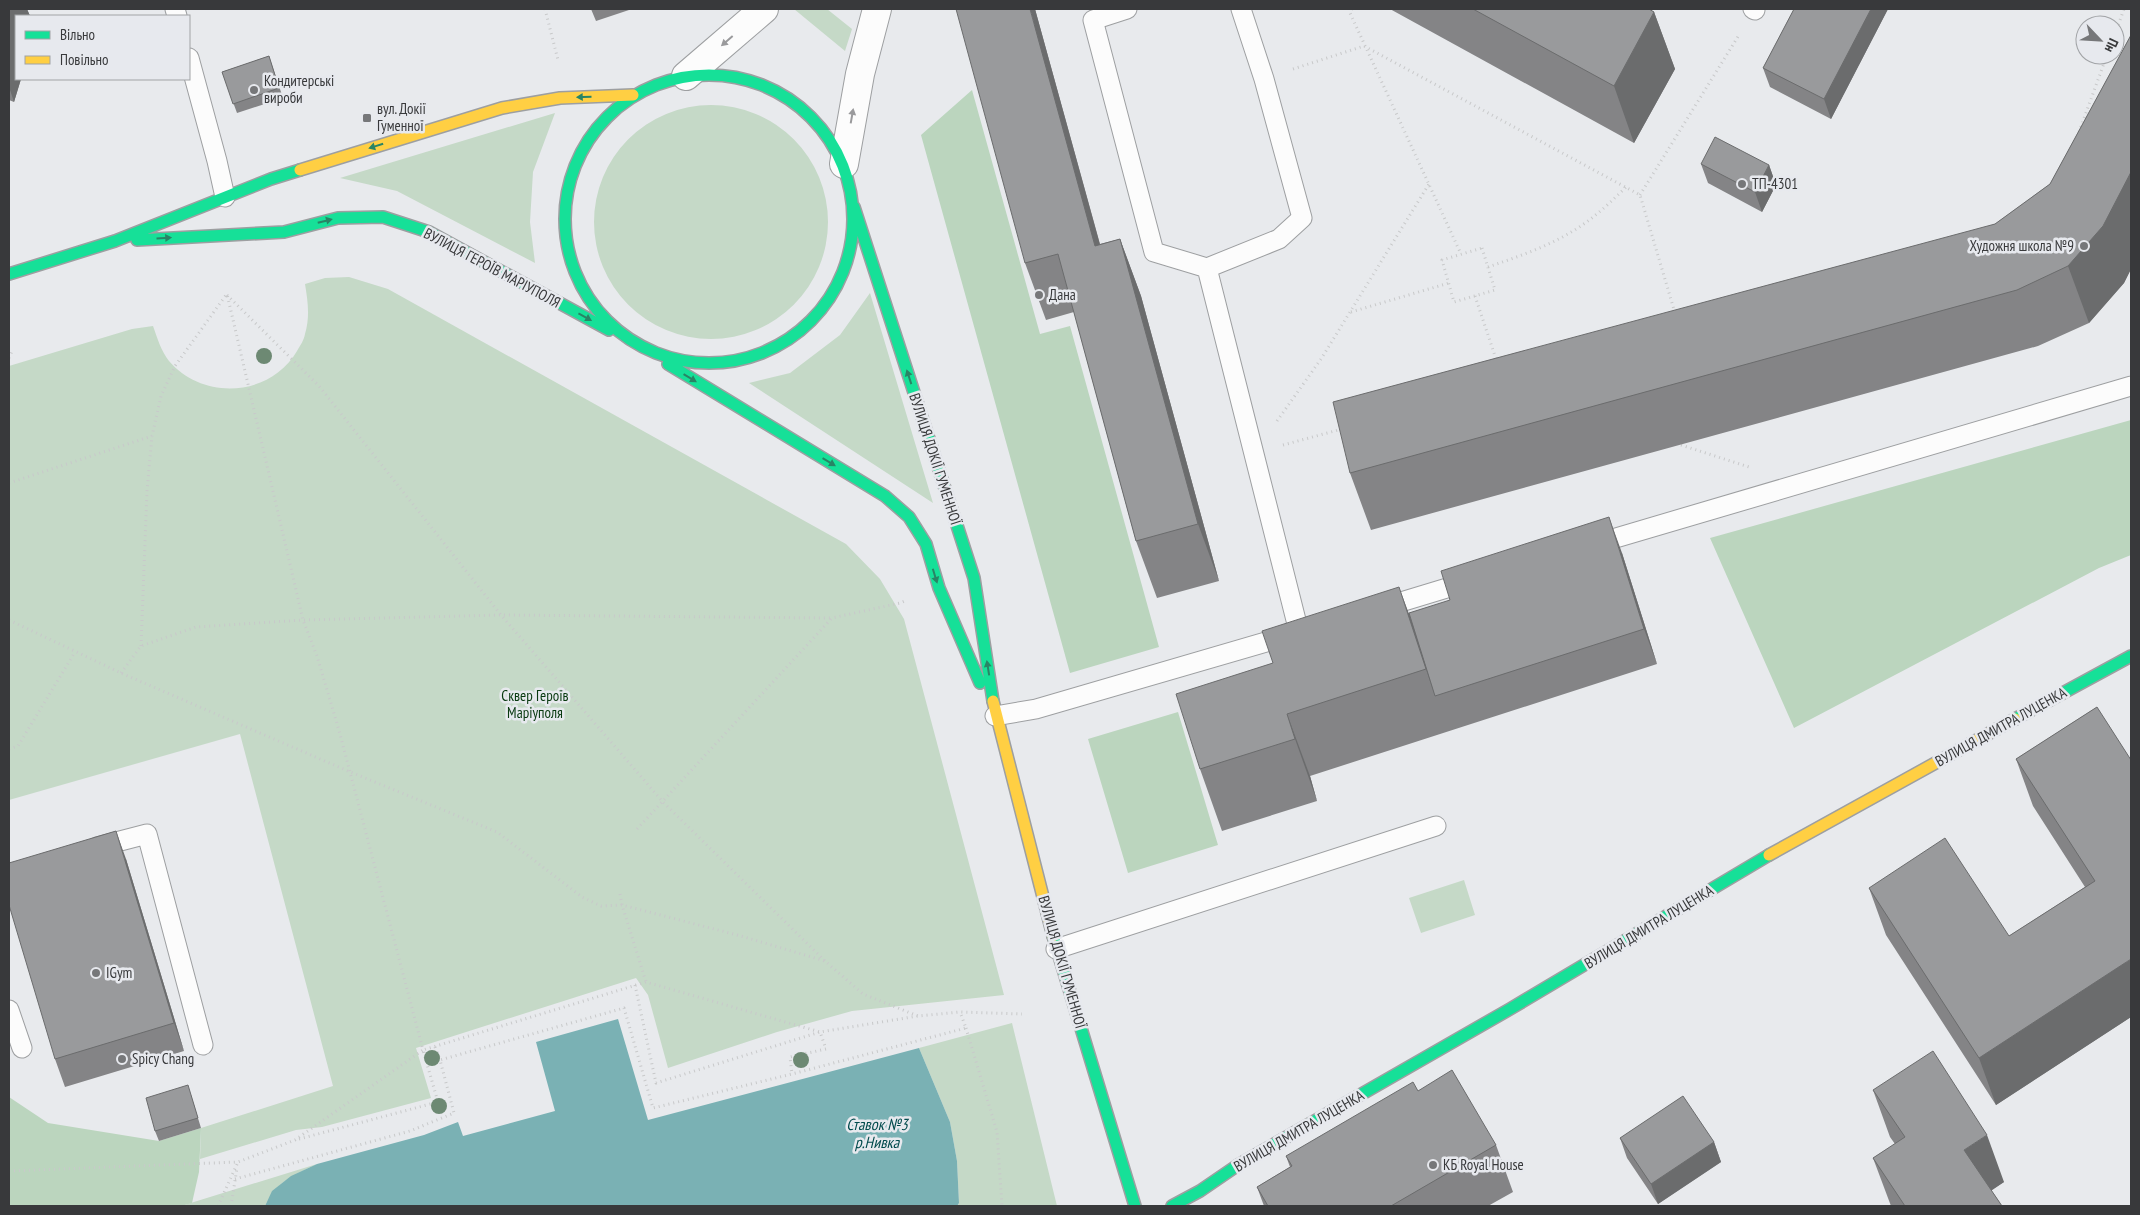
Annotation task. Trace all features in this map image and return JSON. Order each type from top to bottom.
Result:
[{"type":"street","points":[[686,76],[764,9]]},
{"type":"street","points":[[844,164],[860,74],[877,9]]},
{"type":"street","points":[[625,340],[580,287],[566,246],[564,202],[576,160],[600,123],[633,96],[658,83],[686,76],[725,75],[763,84],[797,104],[824,130],[844,164],[854,207],[850,257],[828,303],[793,338],[747,360],[697,365],[648,352]]},
{"type":"street","name":"ВУЛИЦЯ ГЕРОЇВ МАРІУПОЛЯ","points":[[9,274],[115,241],[270,179],[502,108],[560,98],[633,96]]},
{"type":"street","name":"ВУЛИЦЯ ДОКІЇ ГУМЕННОЇ","points":[[854,207],[974,578],[995,716],[1056,949],[1135,1206]]},
{"type":"street","name":"ВУЛИЦЯ ГЕРОЇВ МАРІУПОЛЯ","points":[[115,241],[284,232],[338,218],[383,217],[429,232],[648,352]]},
{"type":"street","name":"ВУЛИЦЯ ДОКІЇ ГУМЕННОЇ","points":[[648,352],[885,496],[909,517],[926,544],[939,588],[995,716]]},
{"type":"street","name":"ВУЛИЦЯ ДМИТРА ЛУЦЕНКА","points":[[1172,1206],[1200,1191],[1238,1165],[1510,1010],[1801,836],[2131,656]]},
{"type":"lane","points":[[1127,9],[1093,20],[1154,252],[1207,268],[1279,240],[1302,218],[1264,79],[1241,9]]},
{"type":"lane","points":[[190,62],[218,161],[225,197]]},
{"type":"lane","points":[[1207,268],[1298,632]]},
{"type":"lane","points":[[1572,551],[2131,386]]},
{"type":"lane","points":[[1365,613],[1487,576]]},
{"type":"lane","points":[[995,716],[1036,710],[1318,627]]},
{"type":"lane","points":[[1056,949],[1436,826]]},
{"type":"lane","points":[[82,851],[147,834],[203,1045]]},
{"type":"lane","points":[[9,1010],[22,1048]]},
{"type":"path","points":[[545,9],[558,60]]},
{"type":"path","points":[[1352,9],[1350,13],[1364,46],[1461,254]]},
{"type":"path","points":[[1640,195],[1754,9]]},
{"type":"path","points":[[1264,79],[1364,46],[1640,195],[1676,315]]},
{"type":"path","points":[[2077,137],[2103,65]]},
{"type":"path","points":[[1253,454],[1321,359],[1429,184]]},
{"type":"path","points":[[1488,267],[1536,249],[1573,231],[1605,208],[1626,187]]},
{"type":"path","points":[[1482,248],[1488,267],[1495,290],[1454,302],[1442,260],[1482,248]]},
{"type":"path","points":[[1350,312],[1448,283]]},
{"type":"path","points":[[121,674],[141,646],[147,491],[152,436],[161,396],[175,366],[227,294]]},
{"type":"path","points":[[227,294],[319,386],[501,615],[663,802],[825,961],[863,994],[918,1016]]},
{"type":"path","points":[[9,1171],[238,1162],[295,1140],[438,1102],[348,771],[340,734],[303,620],[227,294]]},
{"type":"path","points":[[1475,296],[1498,366]]},
{"type":"path","points":[[9,358],[12,351]]},
{"type":"path","points":[[1253,454],[1346,427]]},
{"type":"path","points":[[9,484],[152,436]]},
{"type":"path","points":[[1682,444],[1799,484]]},
{"type":"path","points":[[141,646],[196,627],[303,620],[501,615],[832,618],[900,603],[911,598]]},
{"type":"path","points":[[637,828],[832,618]]},
{"type":"path","points":[[9,620],[121,674],[497,832],[582,897],[601,906],[622,905],[741,936],[825,961]]},
{"type":"path","points":[[9,750],[18,746],[75,652]]},
{"type":"path","points":[[620,894],[646,982]]},
{"type":"path","points":[[295,1140],[423,1050],[646,982],[820,1032]]},
{"type":"path","points":[[635,985],[656,1083],[820,1032],[918,1016],[960,1012],[1022,1014]]},
{"type":"path","points":[[440,1060],[624,1008],[653,1108],[966,1028]]},
{"type":"path","points":[[960,1012],[997,1132],[1002,1206]]},
{"type":"path","points":[[792,1074],[790,1058],[826,1049],[820,1032]]},
{"type":"path","points":[[235,1179],[410,1131],[454,1113],[435,1047]]},
{"type":"path","points":[[231,1206],[238,1162]]},
{"type":"path","points":[[218,1206],[238,1162]]},
{"type":"green space","points":[[794,9],[827,9],[852,29],[845,51]]},
{"type":"green space","points":[[972,90],[1040,334],[1070,326],[1159,647],[1070,673],[921,135]]},
{"type":"green space","points":[[711,105],[734,107],[756,114],[776,125],[794,139],[808,157],[819,177],[826,199],[828,222],[826,245],[819,267],[808,287],[794,305],[776,319],[756,330],[734,337],[711,339],[688,337],[666,330],[646,319],[628,305],[614,287],[603,267],[596,245],[594,222],[596,199],[603,177],[614,157],[628,139],[646,125],[666,114],[688,107]]},
{"type":"green space","points":[[555,113],[533,172],[530,222],[535,263],[397,191],[340,178]]},
{"type":"green space","name":"Сквер Героїв Маріуполя","points":[[349,277],[388,289],[846,544],[880,579],[904,619],[1004,995],[852,1011],[777,1032],[668,1068],[648,995],[636,978],[416,1048],[431,1098],[322,1127],[296,1130],[200,1159],[201,1128],[333,1086],[240,734],[9,800],[9,366],[132,329],[153,326],[166,357],[183,374],[200,383],[217,388],[236,388],[254,385],[270,378],[285,366],[302,343],[307,328],[308,315],[305,284],[325,278]]},
{"type":"green space","points":[[870,293],[933,503],[749,383],[790,373],[840,335]]},
{"type":"green space","points":[[2131,420],[2131,555],[2099,568],[1794,728],[1710,538]]},
{"type":"green space","points":[[1178,712],[1218,845],[1128,873],[1088,739]]},
{"type":"green space","points":[[1464,880],[1475,915],[1421,933],[1409,898]]},
{"type":"green space","points":[[1012,1023],[1057,1206],[957,1206],[959,1203],[957,1161],[950,1122],[919,1048]]},
{"type":"green space","points":[[9,1097],[48,1123],[159,1141],[201,1128],[199,1172],[192,1203],[181,1206],[9,1206]]},
{"type":"green space","points":[[317,1164],[286,1180],[275,1191],[265,1206],[181,1206]]},
{"type":"water","name":"Ставок №3 р.Нивка","points":[[618,1019],[648,1120],[919,1048],[950,1122],[957,1161],[959,1203],[957,1206],[265,1206],[272,1191],[291,1176],[317,1164],[424,1135],[458,1122],[463,1136],[555,1111],[536,1042]]},
{"type":"building","points":[[956,9],[1030,9],[1095,246],[1120,239],[1198,524],[1136,541],[1058,254],[1025,263]]},
{"type":"building","points":[[1473,9],[1649,9],[1654,12],[1614,86]]},
{"type":"building","points":[[1794,9],[1871,9],[1824,99],[1763,68]]},
{"type":"building","points":[[2131,35],[2131,172],[2103,226],[2068,266],[2017,290],[1350,473],[1333,402],[1995,224],[2050,184],[2115,65],[2125,65],[2125,46]]},
{"type":"building","name":"Кондитерські вироби","points":[[269,56],[279,88],[233,104],[222,72]]},
{"type":"building","points":[[1715,137],[1769,165],[1755,192],[1701,164]]},
{"type":"building","points":[[1609,517],[1644,629],[1435,696],[1409,613],[1450,600],[1441,571]]},
{"type":"building","points":[[1399,587],[1426,669],[1287,714],[1295,739],[1200,769],[1176,694],[1273,663],[1262,631]]},
{"type":"building","points":[[2097,707],[2131,760],[2131,959],[1979,1058],[1869,888],[1945,838],[2009,936],[2095,881],[2016,759]]},
{"type":"building","points":[[116,831],[174,1023],[55,1059],[9,905],[9,863]]},
{"type":"building","points":[[1933,1051],[1987,1135],[1964,1150],[2002,1206],[1905,1206],[1873,1158],[1905,1137],[1873,1090]]},
{"type":"building","points":[[1452,1070],[1496,1145],[1391,1206],[1268,1206],[1257,1187],[1292,1166],[1286,1156],[1413,1082],[1418,1091]]},
{"type":"building","points":[[188,1085],[198,1118],[155,1131],[146,1098]]},
{"type":"building","points":[[1683,1096],[1714,1142],[1651,1184],[1620,1138]]},
{"type":"traffic: fast","points":[[695,75],[723,75],[751,81],[777,92],[801,107],[821,127],[836,151],[847,177],[853,205],[853,219],[851,247],[836,287],[821,311],[801,331],[777,346],[751,357],[723,363],[695,363],[667,357],[641,346],[617,331],[597,311],[582,287],[571,261],[565,233],[565,205],[571,177],[582,151],[597,127],[617,107],[641,92],[667,81],[695,75]]},
{"type":"traffic: fast","points":[[9,274],[115,241],[271,179],[300,170]]},
{"type":"traffic: fast","points":[[854,207],[974,578],[993,701]]},
{"type":"traffic: fast","points":[[137,240],[284,232],[338,218],[383,217],[429,232],[609,330]]},
{"type":"traffic: fast","points":[[668,364],[885,496],[909,517],[926,544],[939,588],[980,683]]},
{"type":"traffic: fast","points":[[2015,719],[2131,656]]},
{"type":"traffic: fast","points":[[1172,1206],[1200,1191],[1238,1165],[1510,1009],[1769,855]]},
{"type":"traffic: fast","points":[[1053,936],[1135,1206]]},
{"type":"traffic: slow","points":[[300,170],[502,108],[560,98],[633,95]]},
{"type":"traffic: slow","points":[[993,701],[1053,936]]},
{"type":"traffic: slow","points":[[1769,855],[2015,719]]},
{"type":"place","name":"Кондитерські вироби","points":[[254,90]]},
{"type":"place","name":"вул. Докії Гуменної","points":[[367,118]]},
{"type":"place","name":"ТП-4301","points":[[1742,184]]},
{"type":"place","name":"Художня школа №9","points":[[2084,246]]},
{"type":"place","name":"Дана","points":[[1039,295]]},
{"type":"place","name":"IGym","points":[[96,973]]},
{"type":"place","name":"Spicy Chang","points":[[122,1059]]},
{"type":"place","name":"КБ Royal House","points":[[1433,1165]]}]
